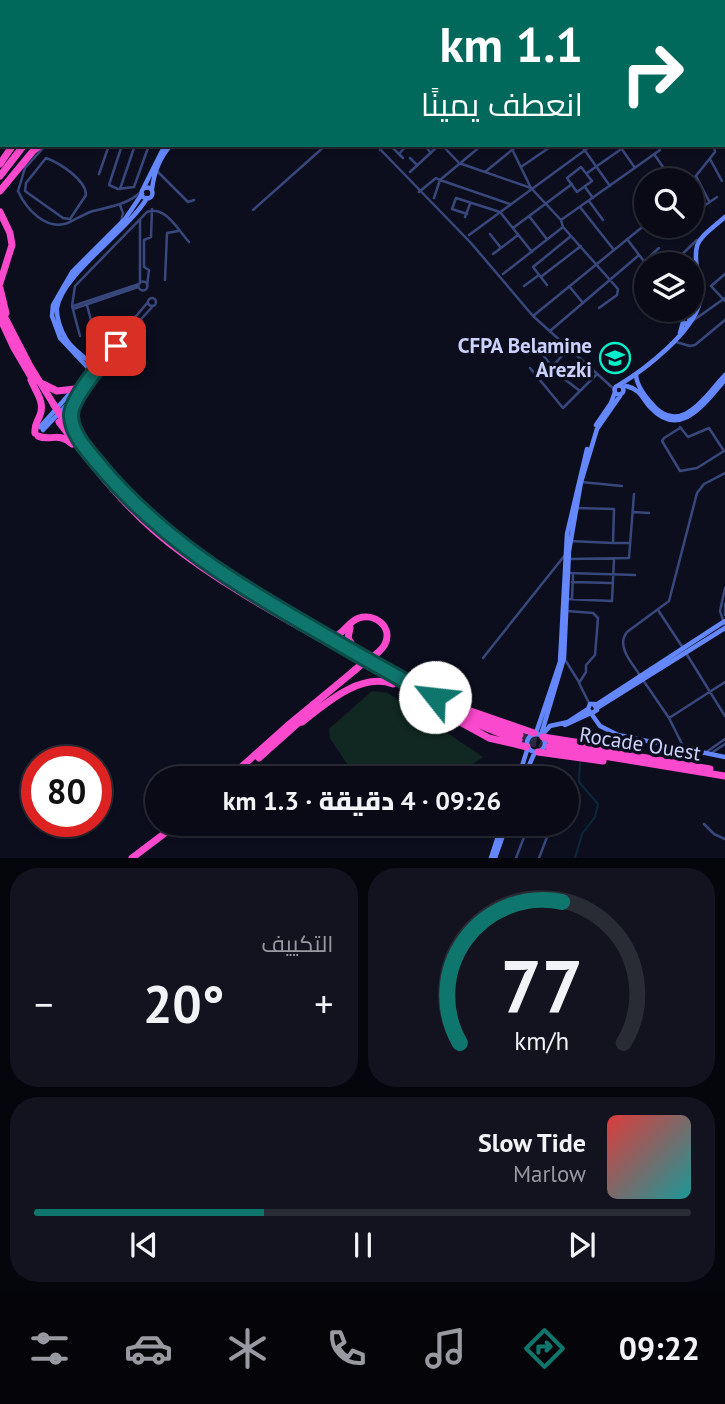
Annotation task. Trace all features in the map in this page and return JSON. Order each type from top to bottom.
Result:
[{"type":"highway","points":[[0,189],[12,147]]},
{"type":"highway","points":[[0,163],[21,147]]},
{"type":"highway","points":[[0,189],[33,151],[41,147]]},
{"type":"highway","points":[[0,176],[10,156]]},
{"type":"highway","points":[[0,212],[10,233],[12,245],[0,286],[16,346]]},
{"type":"highway","points":[[0,226],[8,242],[6,253],[0,260]]},
{"type":"highway","points":[[0,308],[16,346]]},
{"type":"highway","points":[[0,318],[52,407],[86,457]]},
{"type":"highway","points":[[0,324],[16,346]]},
{"type":"highway","points":[[31,373],[51,390],[63,392],[75,389]]},
{"type":"highway","points":[[31,373],[41,404],[40,414],[34,425],[42,439],[53,436],[64,438],[86,457],[150,528],[199,566],[247,597],[420,696]]},
{"type":"highway","points":[[79,440],[71,412],[75,400],[87,383]]},
{"type":"highway","points":[[61,420],[112,480],[163,531],[227,578],[300,621],[372,658],[434,700],[518,740],[527,747]]},
{"type":"highway","points":[[243,766],[372,658],[384,645],[387,637],[385,629],[377,620],[369,617],[357,619],[337,636],[300,621]]},
{"type":"highway","points":[[359,620],[373,620],[383,630],[382,645],[372,658],[356,651],[349,642],[350,629],[359,620]]},
{"type":"highway","points":[[249,766],[356,671]]},
{"type":"highway","points":[[279,740],[355,686],[368,681],[389,682],[420,696],[543,736],[671,761]]},
{"type":"highway","points":[[434,700],[454,720],[475,732],[518,740]]},
{"type":"highway","name":"Rocade Ouest","points":[[543,736],[725,773]]},
{"type":"highway","name":"Rocade Ouest","points":[[543,736],[680,769],[725,773]]},
{"type":"highway","points":[[536,752],[680,769]]},
{"type":"highway","points":[[132,858],[161,836]]},
{"type":"highway","points":[[140,858],[168,836]]},
{"type":"main road","points":[[93,369],[60,338],[52,316],[52,307],[76,267],[120,226],[133,209],[163,147]]},
{"type":"main road","points":[[93,369],[65,339],[57,315],[58,303],[76,274],[121,231],[152,195],[156,170],[170,147]]},
{"type":"main road","points":[[142,191],[148,187],[152,189]]},
{"type":"main road","points":[[142,191],[147,198]]},
{"type":"main road","points":[[695,252],[697,240],[723,219]]},
{"type":"main road","points":[[543,736],[564,658],[571,573],[567,557],[582,482],[597,429],[635,374],[673,342],[685,322]]},
{"type":"main road","points":[[39,431],[87,383],[93,369]]},
{"type":"main road","points":[[39,431],[93,369]]},
{"type":"main road","points":[[635,374],[640,389],[652,405],[670,416],[682,415],[698,407],[725,378]]},
{"type":"main road","points":[[616,388],[626,387],[638,391],[660,415],[674,419],[685,418],[701,409],[725,378]]},
{"type":"main road","points":[[616,388],[640,389]]},
{"type":"main road","points":[[529,766],[536,752],[545,746],[543,736],[560,662],[567,534],[583,462],[595,427],[611,403],[616,388]]},
{"type":"main road","points":[[521,766],[527,738],[543,736],[557,725],[570,724],[725,622]]},
{"type":"main road","points":[[593,709],[599,725],[623,736],[725,757]]},
{"type":"main road","points":[[518,740],[524,756]]},
{"type":"main road","points":[[527,747],[536,752]]},
{"type":"main road","points":[[496,857],[502,836]]},
{"type":"street","points":[[42,147],[24,168],[18,191],[29,208],[48,223],[66,224],[89,212],[132,200],[142,191],[136,184]]},
{"type":"street","points":[[99,174],[108,147]]},
{"type":"street","points":[[121,147],[109,185],[120,189],[131,188],[136,184],[148,147]]},
{"type":"street","points":[[120,189],[134,147]]},
{"type":"street","points":[[253,210],[324,147]]},
{"type":"street","points":[[378,147],[471,243],[533,316],[607,384],[616,388]]},
{"type":"street","points":[[380,150],[385,147]]},
{"type":"street","points":[[390,147],[403,158]]},
{"type":"street","points":[[399,154],[405,147]]},
{"type":"street","points":[[426,147],[431,153]]},
{"type":"street","points":[[410,172],[438,147]]},
{"type":"street","points":[[443,147],[460,163],[531,188]]},
{"type":"street","points":[[434,198],[440,180],[480,147]]},
{"type":"street","points":[[485,172],[511,147],[531,188],[561,220],[563,227],[610,280],[618,293],[599,308]]},
{"type":"street","points":[[520,168],[550,147]]},
{"type":"street","points":[[582,147],[611,186]]},
{"type":"street","points":[[469,235],[589,147]]},
{"type":"street","points":[[586,174],[620,147],[635,168],[660,150],[658,147]]},
{"type":"street","points":[[703,168],[715,152],[714,147]]},
{"type":"street","points":[[654,154],[664,168]]},
{"type":"street","points":[[410,158],[417,165]]},
{"type":"street","points":[[48,159],[79,180],[87,194],[70,219],[63,218],[25,191],[25,186],[34,172],[42,161],[48,159]]},
{"type":"street","points":[[710,159],[722,181]]},
{"type":"street","points":[[568,162],[574,172]]},
{"type":"street","points":[[581,167],[586,174],[592,181],[578,192],[567,177],[581,167]]},
{"type":"street","points":[[24,168],[34,172]]},
{"type":"street","points":[[561,220],[634,169]]},
{"type":"street","points":[[156,170],[188,202],[194,200]]},
{"type":"street","points":[[419,192],[436,178],[510,204]]},
{"type":"street","points":[[513,228],[572,184]]},
{"type":"street","points":[[584,186],[603,220]]},
{"type":"street","points":[[704,192],[709,202]]},
{"type":"street","points":[[470,203],[466,216],[452,209],[456,198],[500,212],[532,253]]},
{"type":"street","points":[[704,205],[717,198]]},
{"type":"street","points":[[120,205],[123,215],[120,226]]},
{"type":"street","points":[[580,207],[614,250]]},
{"type":"street","points":[[93,369],[149,300],[149,270],[144,267],[144,240],[151,237],[152,209]]},
{"type":"street","points":[[80,336],[73,307],[76,284],[152,209]]},
{"type":"street","points":[[152,209],[161,211],[188,242]]},
{"type":"street","points":[[529,216],[547,239]]},
{"type":"street","points":[[140,219],[140,286],[153,306]]},
{"type":"street","points":[[723,219],[725,226]]},
{"type":"street","points":[[503,274],[563,227]]},
{"type":"street","points":[[165,280],[167,233],[178,231]]},
{"type":"street","points":[[533,316],[634,233]]},
{"type":"street","points":[[490,234],[501,249]]},
{"type":"street","points":[[494,254],[518,235]]},
{"type":"street","points":[[547,285],[533,267],[572,236]]},
{"type":"street","points":[[627,239],[637,252]]},
{"type":"street","points":[[684,252],[697,240]]},
{"type":"street","points":[[524,286],[581,246]]},
{"type":"street","points":[[656,252],[660,248]]},
{"type":"street","points":[[550,331],[634,259]]},
{"type":"street","points":[[704,315],[724,299],[711,286],[725,274]]},
{"type":"street","points":[[73,307],[140,286],[145,282],[147,287]]},
{"type":"street","points":[[73,307],[140,286],[147,287]]},
{"type":"street","points":[[569,286],[583,303]]},
{"type":"street","points":[[93,369],[156,302],[149,300]]},
{"type":"street","points":[[87,304],[94,332],[105,334],[107,342]]},
{"type":"street","points":[[673,342],[695,345],[725,320]]},
{"type":"street","points":[[552,367],[569,347]]},
{"type":"street","points":[[539,350],[564,380],[580,391]]},
{"type":"street","points":[[530,368],[563,408],[597,373]]},
{"type":"street","points":[[674,419],[680,427],[688,437],[709,428],[724,451],[697,468],[680,471],[662,442],[680,427],[685,418]]},
{"type":"street","points":[[684,748],[669,718],[623,647],[623,637],[671,599],[697,493],[704,484],[725,473]]},
{"type":"street","points":[[582,482],[622,486]]},
{"type":"street","points":[[483,658],[567,557],[629,558],[634,494]]},
{"type":"street","points":[[613,544],[615,503]]},
{"type":"street","points":[[576,508],[614,509]]},
{"type":"street","points":[[633,512],[649,513]]},
{"type":"street","points":[[570,541],[631,544]]},
{"type":"street","points":[[614,559],[614,574],[612,601],[570,599],[571,573],[614,574],[635,575]]},
{"type":"street","points":[[572,582],[613,583]]},
{"type":"street","points":[[725,587],[720,611],[725,622]]},
{"type":"street","points":[[725,604],[725,622]]},
{"type":"street","points":[[658,610],[725,716]]},
{"type":"street","points":[[567,611],[593,613],[598,618],[595,655],[586,665],[586,672],[579,682]]},
{"type":"street","points":[[564,658],[593,709]]},
{"type":"street","points":[[669,718],[725,682]]},
{"type":"street","points":[[707,753],[725,742]]},
{"type":"street","points":[[704,824],[714,834],[725,839]]},
{"type":"street","points":[[516,858],[524,836]]},
{"type":"street","points":[[540,858],[548,836]]},
{"type":"green space","points":[[372,691],[388,693],[483,757],[470,766],[348,766],[330,738],[329,729]]},
{"type":"waterway","points":[[575,858],[582,834],[595,817],[598,804],[579,782],[580,762]]},
{"type":"tunnel","points":[[520,735],[549,741]]},
{"type":"tunnel","points":[[519,740],[549,747]]},
{"type":"place","name":"CFPA Belamine Arezki","points":[[615,358]]},
{"type":"route","points":[[116,346],[76,398],[71,415],[79,440],[112,480],[163,531],[227,578],[435,697]]}]
